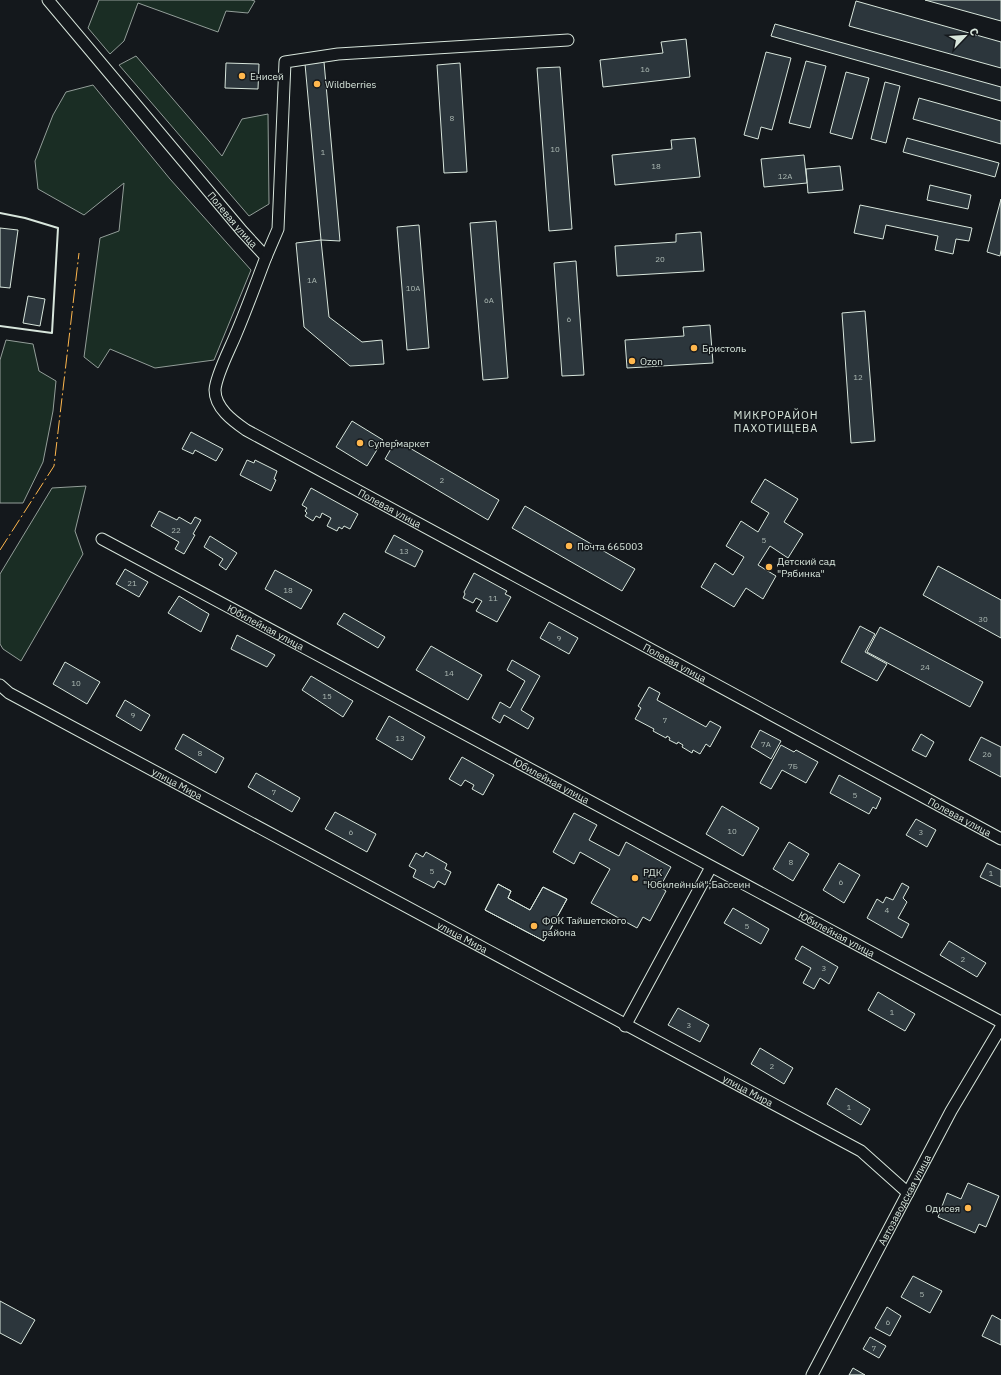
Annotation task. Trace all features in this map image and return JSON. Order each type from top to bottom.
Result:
[{"type":"street","name":"Полевая улица","points":[[48,0],[242,231],[266,257],[249,303],[218,376],[215,391],[217,401],[232,421],[246,430],[1001,839]]},
{"type":"street","points":[[266,257],[278,229],[285,62],[338,54],[568,40]]},
{"type":"street","name":"Юбилейная улица","points":[[102,539],[1001,1022]]},
{"type":"street","name":"улица Мира","points":[[0,685],[8,694],[625,1026],[861,1151],[908,1193]]},
{"type":"street","points":[[625,1026],[711,867]]},
{"type":"street","name":"Автозаводская улица","points":[[812,1375],[951,1111],[1001,1027]]},
{"type":"green space","points":[[99,0],[255,1],[248,13],[226,11],[218,32],[138,3],[124,41],[110,54],[88,28]]},
{"type":"green space","points":[[136,56],[222,156],[242,119],[268,114],[269,204],[249,216],[119,65]]},
{"type":"green space","points":[[93,85],[170,179],[251,270],[214,360],[155,368],[110,349],[98,368],[84,357],[100,238],[119,231],[124,183],[84,215],[38,189],[35,161],[53,115],[66,92]]},
{"type":"green space","points":[[6,340],[33,344],[39,371],[56,381],[53,411],[43,462],[23,503],[0,503],[0,360]]},
{"type":"green space","points":[[86,486],[75,531],[83,554],[21,661],[3,649],[0,644],[0,574],[52,488]]},
{"type":"building","points":[[925,0],[1001,0],[1001,21]]},
{"type":"building","points":[[856,1],[1001,42],[1001,68],[849,26]]},
{"type":"building","points":[[775,24],[1001,87],[1001,101],[771,36]]},
{"type":"building","points":[[686,39],[690,77],[603,87],[600,60],[663,53],[661,42]]},
{"type":"building","points":[[766,52],[791,58],[772,130],[761,127],[758,139],[744,135]]},
{"type":"building","points":[[806,61],[826,66],[810,128],[789,123]]},
{"type":"building","points":[[324,62],[340,241],[321,240],[305,64]]},
{"type":"building","name":"Енисей","points":[[226,63],[259,64],[258,89],[225,88]]},
{"type":"building","points":[[460,63],[467,172],[444,173],[437,65]]},
{"type":"building","points":[[560,67],[572,229],[549,231],[537,68]]},
{"type":"building","points":[[846,72],[869,78],[852,139],[830,133]]},
{"type":"building","points":[[885,82],[900,86],[886,143],[871,139]]},
{"type":"building","points":[[919,98],[1001,121],[1001,144],[913,119]]},
{"type":"building","points":[[695,138],[700,177],[615,185],[612,155],[672,149],[671,140]]},
{"type":"building","points":[[907,138],[999,163],[995,177],[903,152]]},
{"type":"building","points":[[804,155],[807,183],[764,187],[761,159]]},
{"type":"building","points":[[840,166],[843,190],[808,193],[806,169]]},
{"type":"building","points":[[930,185],[971,195],[968,209],[927,200]]},
{"type":"building","points":[[1001,199],[1001,250],[1000,256],[987,252]]},
{"type":"building","points":[[860,205],[972,228],[969,241],[956,239],[953,254],[935,250],[938,236],[886,225],[883,239],[854,233]]},
{"type":"building","points":[[496,221],[508,378],[483,380],[470,223]]},
{"type":"building","points":[[419,225],[429,348],[407,350],[397,227]]},
{"type":"building","points":[[0,228],[18,230],[10,288],[0,287]]},
{"type":"building","points":[[701,232],[704,271],[617,276],[615,246],[676,242],[676,234]]},
{"type":"building","points":[[321,240],[329,317],[362,342],[382,340],[384,364],[350,366],[304,327],[296,243]]},
{"type":"building","points":[[576,261],[584,375],[562,376],[554,263]]},
{"type":"building","points":[[28,296],[45,299],[40,326],[23,323]]},
{"type":"building","points":[[865,311],[875,441],[851,443],[842,313]]},
{"type":"building","points":[[710,325],[713,363],[627,368],[625,340],[684,336],[683,327]]},
{"type":"building","name":"Супермаркет","points":[[352,421],[383,440],[367,466],[336,447]]},
{"type":"building","points":[[191,432],[223,449],[216,461],[195,450],[193,454],[182,449]]},
{"type":"building","points":[[396,440],[499,500],[488,520],[385,459]]},
{"type":"building","points":[[247,460],[254,463],[255,460],[277,471],[274,479],[276,480],[271,491],[240,475]]},
{"type":"building","points":[[765,479],[798,499],[784,522],[803,534],[788,558],[770,546],[758,565],[776,576],[763,599],[746,588],[734,607],[701,587],[715,563],[733,575],[744,557],[726,546],[741,521],[758,532],[769,513],[751,502]]},
{"type":"building","points":[[311,488],[358,514],[350,529],[344,526],[342,529],[339,527],[337,531],[327,526],[331,518],[322,513],[320,518],[316,516],[313,521],[305,516],[307,513],[305,511],[307,508],[302,505]]},
{"type":"building","points":[[525,506],[635,569],[622,591],[512,528]]},
{"type":"building","points":[[159,511],[177,520],[179,517],[191,524],[195,517],[201,520],[193,534],[195,535],[184,554],[175,549],[179,542],[151,526]]},
{"type":"building","points":[[394,535],[423,551],[415,567],[385,552]]},
{"type":"building","points":[[210,536],[237,553],[226,570],[219,565],[223,559],[204,547]]},
{"type":"building","points":[[938,566],[1001,600],[1001,638],[923,595]]},
{"type":"building","points":[[125,569],[148,582],[139,597],[116,584]]},
{"type":"building","points":[[275,570],[312,590],[301,609],[265,589]]},
{"type":"building","points":[[474,573],[507,591],[505,594],[511,597],[497,622],[476,611],[482,601],[476,598],[473,603],[463,598],[465,594],[464,592]]},
{"type":"building","points":[[179,596],[209,614],[201,632],[168,613]]},
{"type":"building","points":[[344,613],[385,637],[378,648],[337,624]]},
{"type":"building","points":[[549,622],[578,638],[569,654],[540,638]]},
{"type":"building","points":[[860,626],[875,634],[865,652],[887,664],[877,681],[841,662]]},
{"type":"building","points":[[880,627],[983,682],[970,707],[867,652]]},
{"type":"building","points":[[237,635],[275,655],[267,667],[231,649]]},
{"type":"building","points":[[431,646],[482,675],[468,700],[416,670]]},
{"type":"building","points":[[512,660],[540,676],[521,710],[534,718],[528,729],[504,715],[500,723],[492,718],[500,702],[510,708],[525,681],[507,670]]},
{"type":"building","points":[[65,662],[100,682],[87,704],[53,684]]},
{"type":"building","points":[[311,676],[353,701],[343,717],[302,690]]},
{"type":"building","points":[[649,687],[660,693],[657,700],[706,727],[710,721],[721,727],[710,747],[706,744],[700,754],[693,750],[692,753],[682,747],[683,745],[678,742],[677,744],[669,740],[670,738],[667,736],[666,738],[653,731],[654,729],[635,719],[641,708],[638,706]]},
{"type":"building","points":[[125,700],[150,715],[141,731],[116,716]]},
{"type":"building","points":[[389,716],[425,737],[412,760],[376,739]]},
{"type":"building","points":[[760,730],[781,741],[771,759],[751,747]]},
{"type":"building","points":[[183,734],[224,758],[216,773],[175,749]]},
{"type":"building","points":[[921,734],[934,742],[926,757],[912,750]]},
{"type":"building","points":[[981,737],[1001,747],[1001,777],[969,760]]},
{"type":"building","points":[[781,745],[794,752],[796,750],[818,762],[806,783],[782,770],[771,789],[760,783]]},
{"type":"building","points":[[462,757],[494,775],[483,795],[472,789],[474,785],[465,780],[461,786],[449,779]]},
{"type":"building","points":[[256,773],[300,798],[292,812],[248,787]]},
{"type":"building","points":[[839,775],[881,798],[876,809],[873,807],[869,814],[830,793]]},
{"type":"building","points":[[722,806],[759,828],[743,856],[706,834]]},
{"type":"building","points":[[335,812],[376,834],[367,852],[325,829]]},
{"type":"building","name":"РДК \"Юбилейный\";Бассеин","points":[[574,813],[597,825],[589,840],[619,856],[626,842],[671,867],[660,887],[666,891],[650,921],[643,917],[637,928],[591,903],[610,869],[580,852],[574,864],[553,852]]},
{"type":"building","points":[[916,819],[936,830],[927,847],[906,835]]},
{"type":"building","points":[[789,842],[809,854],[793,881],[773,869]]},
{"type":"building","points":[[426,852],[447,864],[445,869],[451,872],[445,885],[438,881],[434,888],[413,877],[416,870],[409,866],[416,853],[423,857]]},
{"type":"building","points":[[839,863],[860,875],[844,903],[823,890]]},
{"type":"building","points":[[987,863],[1001,870],[1001,887],[980,877]]},
{"type":"building","points":[[902,883],[909,887],[903,898],[907,902],[898,918],[909,924],[902,938],[867,918],[877,899],[883,903],[886,897],[893,900]]},
{"type":"building","name":"ФОК Тайшетского района","points":[[498,884],[511,891],[508,898],[530,910],[543,887],[567,899],[544,941],[485,910]]},
{"type":"building","name":"ФОК Тайшетского района","points":[[498,884],[511,891],[508,898],[530,910],[543,887],[567,899],[544,941],[485,910]]},
{"type":"building","points":[[733,908],[769,929],[761,944],[724,923]]},
{"type":"building","points":[[949,941],[986,963],[977,977],[940,955]]},
{"type":"building","points":[[802,946],[838,967],[829,984],[820,978],[814,989],[803,983],[811,968],[795,959]]},
{"type":"building","points":[[878,992],[915,1014],[905,1031],[868,1010]]},
{"type":"building","points":[[678,1008],[709,1025],[700,1042],[668,1025]]},
{"type":"building","points":[[760,1048],[793,1068],[784,1084],[751,1064]]},
{"type":"building","points":[[836,1088],[870,1109],[861,1125],[827,1104]]},
{"type":"building","name":"Одисея","points":[[968,1183],[999,1196],[986,1227],[979,1224],[975,1233],[938,1217],[947,1193],[961,1199]]},
{"type":"building","points":[[913,1276],[942,1291],[930,1313],[901,1297]]},
{"type":"building","points":[[0,1301],[35,1320],[21,1344],[0,1333]]},
{"type":"building","points":[[887,1307],[901,1316],[890,1336],[875,1328]]},
{"type":"building","points":[[992,1315],[1001,1320],[1001,1345],[982,1336]]},
{"type":"building","points":[[870,1337],[886,1346],[879,1358],[863,1349]]},
{"type":"building","points":[[853,1368],[865,1375],[849,1375]]},
{"type":"wall","points":[[0,213],[25,218],[58,228],[52,333],[0,326]]},
{"type":"power","points":[[0,550],[54,466],[79,253]]},
{"type":"place","name":"Енисей","points":[[242,76]]},
{"type":"place","name":"Wildberries","points":[[317,84]]},
{"type":"place","name":"Бристоль","points":[[694,348]]},
{"type":"place","name":"Ozon","points":[[632,361]]},
{"type":"place","name":"Супермаркет","points":[[360,443]]},
{"type":"place","name":"Почта 665003","points":[[569,546]]},
{"type":"place","name":"Детский сад \"Рябинка\"","points":[[769,567]]},
{"type":"place","name":"РДК \"Юбилейный\";Бассеин","points":[[635,878]]},
{"type":"place","name":"ФОК Тайшетского района","points":[[534,926]]},
{"type":"place","name":"Одисея","points":[[968,1208]]},
{"type":"district","name":"МИКРОРАЙОН ПАХОТИЩЕВА","points":[[776,421]]}]
